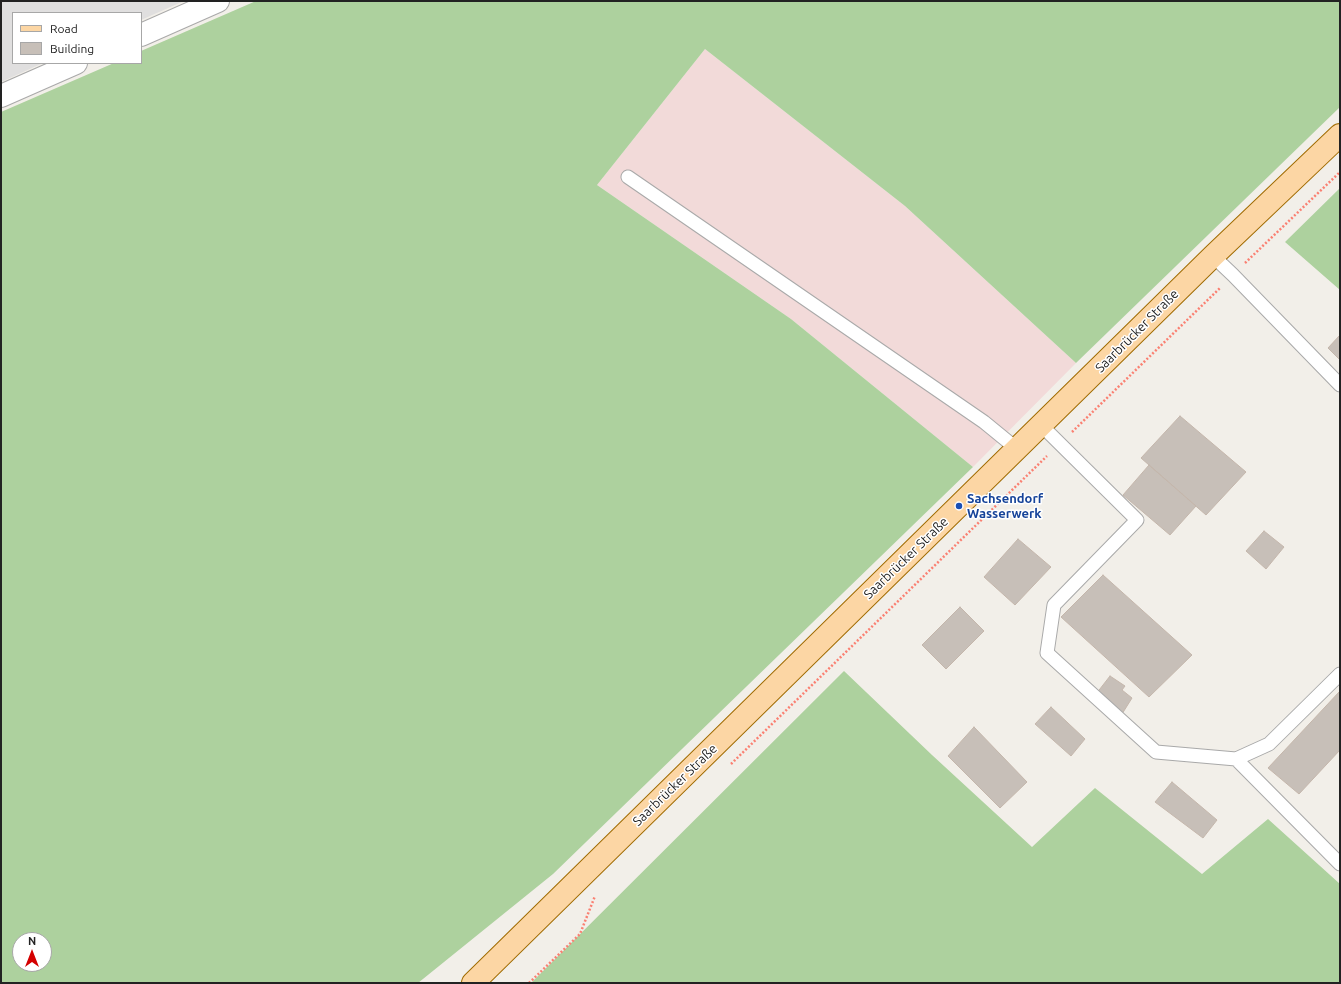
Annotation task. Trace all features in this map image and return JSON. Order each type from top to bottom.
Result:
[{"type":"main road","name":"Saarbrücker Straße","points":[[473,983],[1213,256],[1340,135]]},
{"type":"street","points":[[142,35],[218,1]]},
{"type":"street","points":[[1,96],[74,64]]},
{"type":"lane","points":[[628,178],[984,422],[1017,449]]},
{"type":"lane","points":[[1213,256],[1340,385]]},
{"type":"lane","points":[[1041,425],[1137,520],[1054,605],[1047,653],[1156,752],[1236,759],[1269,744],[1340,674]]},
{"type":"lane","points":[[1236,759],[1340,864]]},
{"type":"path","points":[[730,765],[1340,172]]},
{"type":"path","points":[[529,983],[580,934],[594,897],[600,891]]},
{"type":"shaded area","points":[[1,1],[184,1],[142,20],[142,12],[12,12],[12,64],[41,64],[1,82]]},
{"type":"shaded area","points":[[705,49],[905,206],[1076,363],[973,467],[791,319],[597,185]]},
{"type":"green space","points":[[256,1],[1340,1],[1340,107],[1076,363],[905,206],[705,49],[597,185],[791,319],[973,467],[553,874],[418,983],[1,983],[1,112],[112,64],[142,64],[142,51]]},
{"type":"green space","points":[[1340,188],[1340,290],[1285,242]]},
{"type":"green space","points":[[844,671],[1032,847],[1095,788],[1202,874],[1268,819],[1340,884],[1340,983],[531,983]]},
{"type":"building","points":[[1340,335],[1340,360],[1328,348]]},
{"type":"building","points":[[1180,416],[1246,472],[1206,515],[1141,458]]},
{"type":"building","points":[[1149,465],[1196,506],[1170,535],[1123,495]]},
{"type":"building","points":[[1264,531],[1284,547],[1266,569],[1246,551]]},
{"type":"building","points":[[1018,539],[1051,567],[1015,605],[984,577]]},
{"type":"building","points":[[1103,575],[1192,655],[1149,697],[1061,617]]},
{"type":"building","points":[[960,607],[984,631],[946,669],[922,645]]},
{"type":"building","points":[[1110,676],[1125,686],[1122,690],[1132,698],[1122,714],[1096,694]]},
{"type":"building","points":[[1340,691],[1340,750],[1299,794],[1268,768]]},
{"type":"building","points":[[1051,707],[1085,739],[1071,756],[1035,724]]},
{"type":"building","points":[[974,727],[1027,782],[1000,808],[948,756]]},
{"type":"building","points":[[1172,782],[1217,820],[1203,838],[1155,802]]},
{"type":"place","name":"Sachsendorf Wasserwerk","points":[[959,506]]}]
